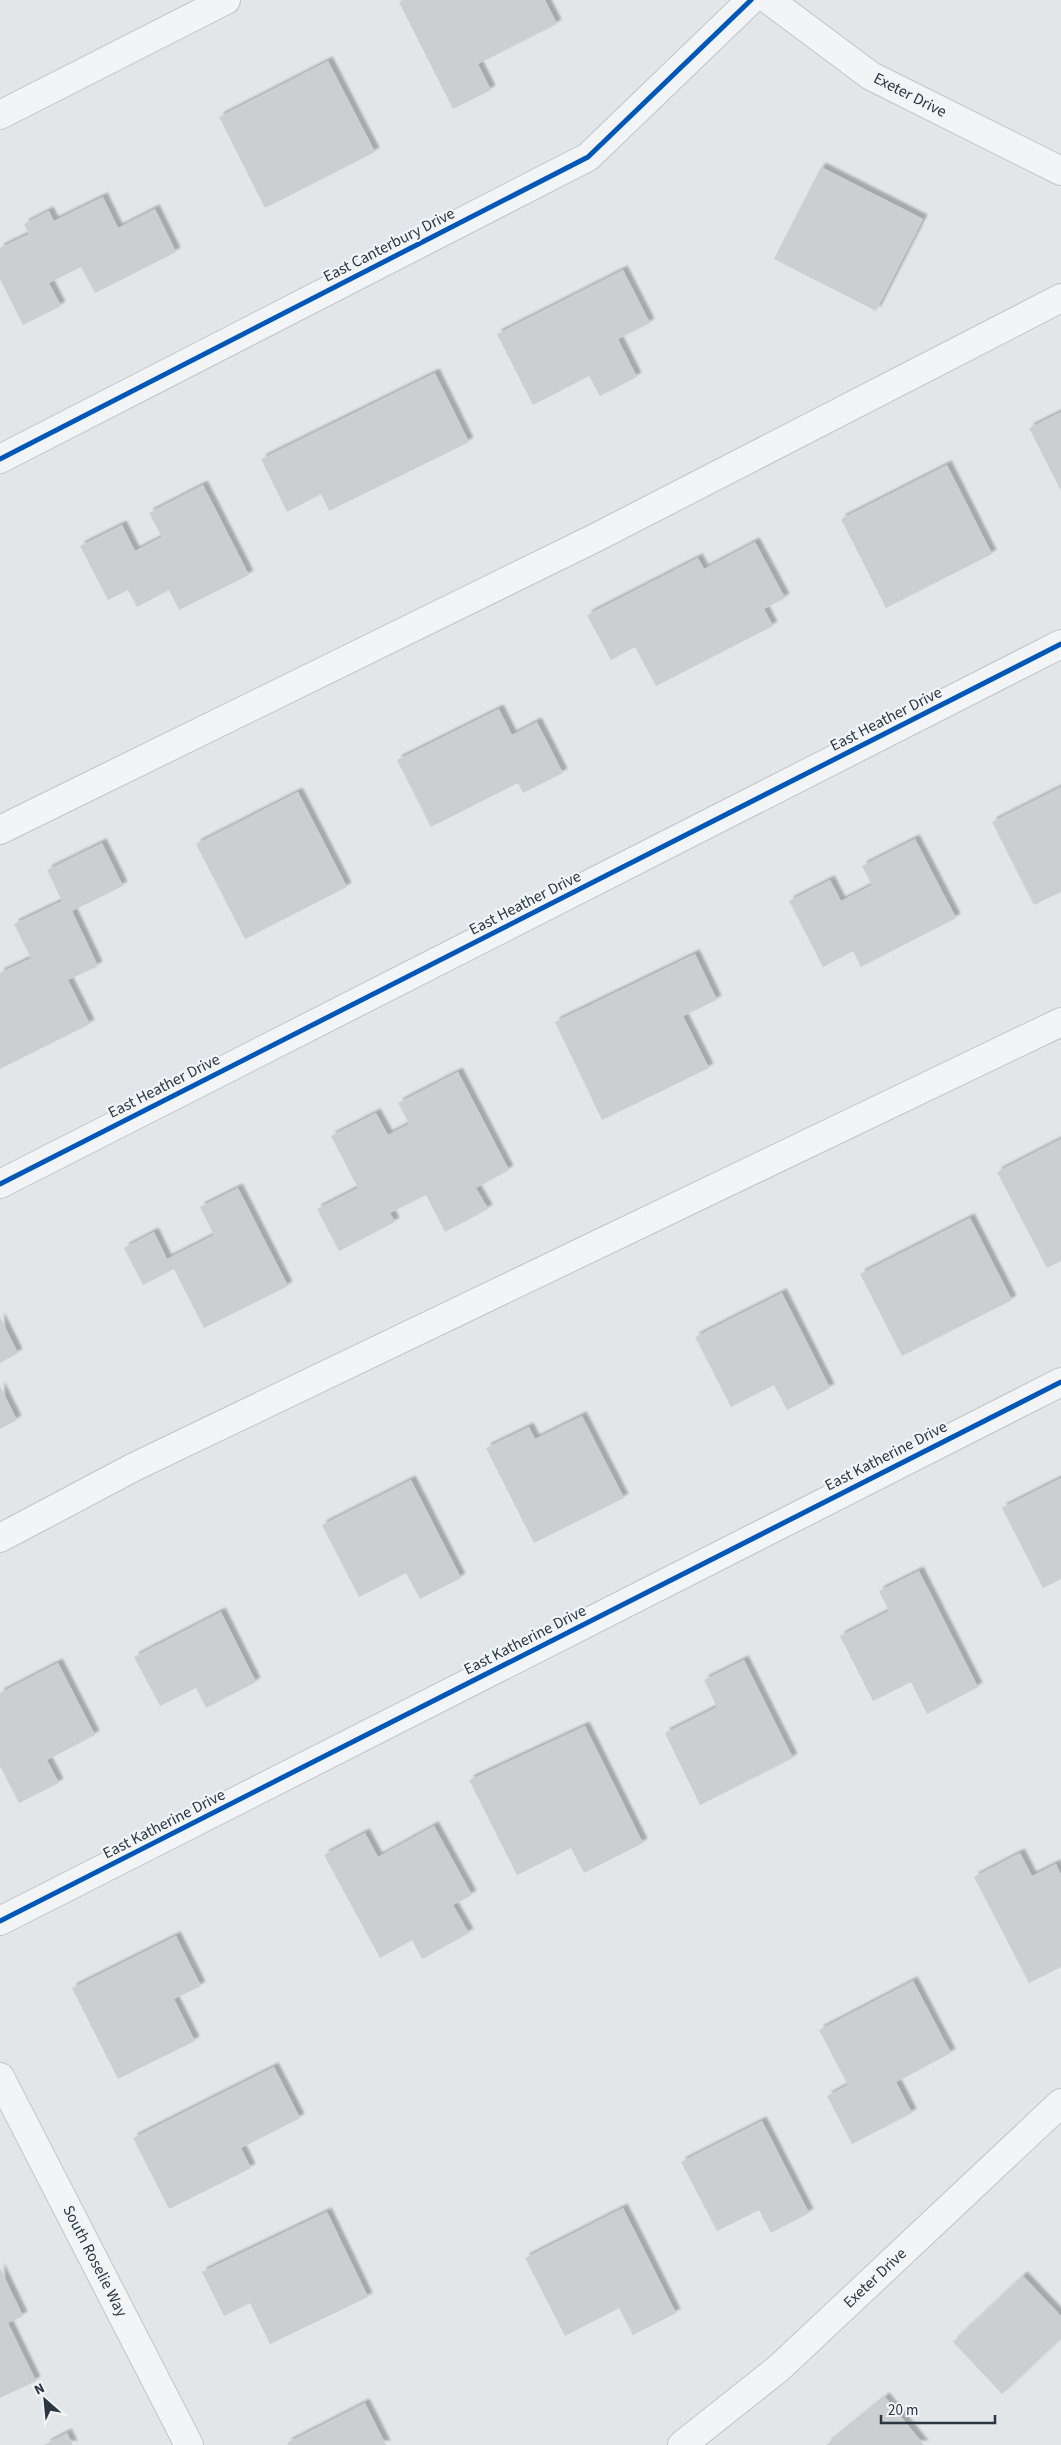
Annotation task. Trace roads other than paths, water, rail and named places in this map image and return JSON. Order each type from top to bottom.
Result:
[{"type":"street","points":[[0,115],[226,0]]},
{"type":"street","name":"East Canterbury Drive","points":[[0,459],[588,157],[751,0]]},
{"type":"street","name":"Exeter Drive","points":[[769,0],[871,76],[1061,171]]},
{"type":"street","points":[[0,830],[597,537],[1061,298]]},
{"type":"street","name":"East Heather Drive","points":[[0,1184],[1061,644]]},
{"type":"street","points":[[0,1538],[134,1467],[1061,1022]]},
{"type":"street","name":"East Katherine Drive","points":[[0,1921],[1061,1382]]},
{"type":"street","name":"South Roselie Way","points":[[0,2078],[190,2445]]},
{"type":"street","name":"Exeter Drive","points":[[682,2445],[779,2368],[1061,2103]]}]
